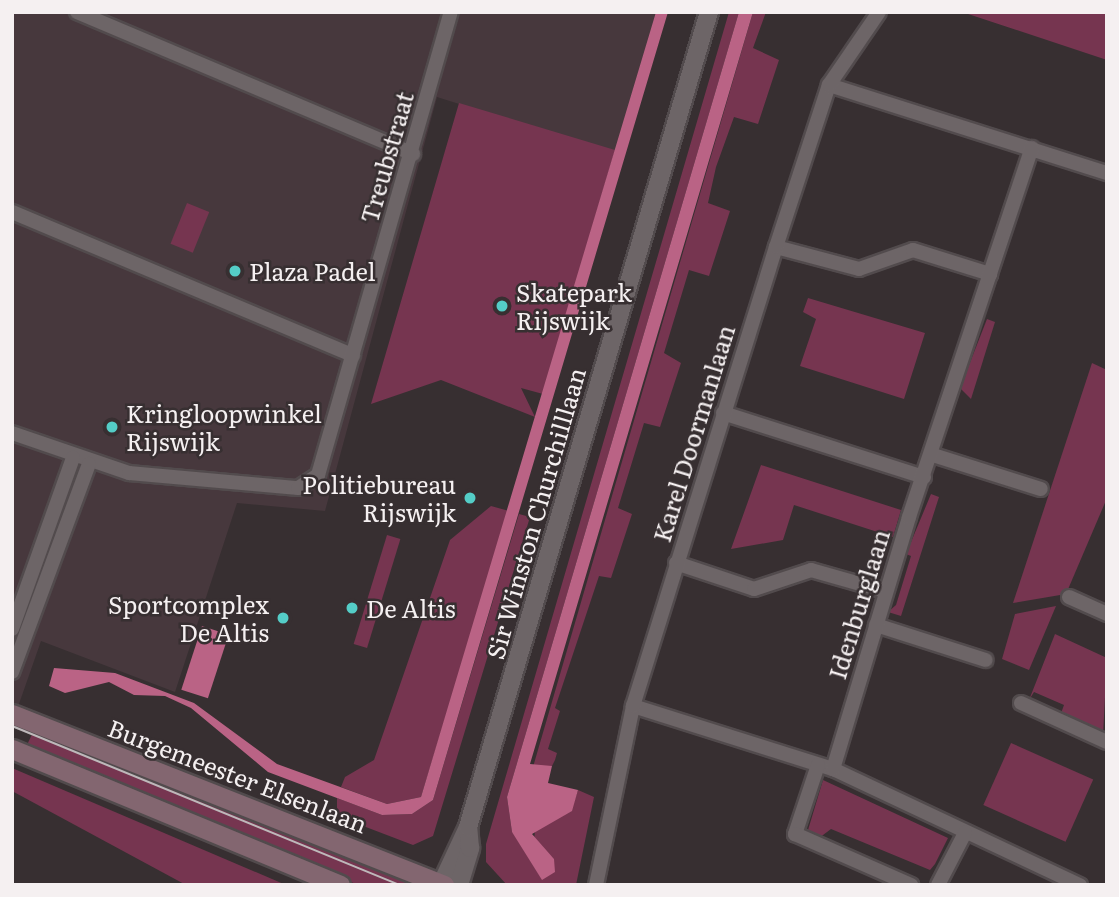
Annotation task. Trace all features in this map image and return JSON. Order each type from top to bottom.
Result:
[{"type":"main road","name":"Burgemeester Elsenlaan","points":[[12,714],[446,884]]},
{"type":"main road","points":[[12,748],[340,885]]},
{"type":"street","points":[[77,12],[413,153]]},
{"type":"street","name":"Treubstraat","points":[[89,464],[298,488],[318,475],[413,153],[451,12]]},
{"type":"street","name":"Sir Winston Churchilllaan","points":[[446,884],[468,827],[709,12]]},
{"type":"street","name":"Karel Doormanlaan","points":[[596,885],[633,706],[776,247],[829,85],[879,12]]},
{"type":"street","points":[[829,85],[1107,173]]},
{"type":"street","name":"Idenburglaan","points":[[833,769],[885,591],[933,455],[1032,148]]},
{"type":"street","points":[[12,212],[353,355]]},
{"type":"street","points":[[776,247],[859,270],[913,250],[990,274]]},
{"type":"street","points":[[723,413],[924,477]]},
{"type":"street","points":[[12,433],[89,464],[12,672]]},
{"type":"street","points":[[933,455],[1041,489]]},
{"type":"street","points":[[28,630],[13,626],[73,458]]},
{"type":"street","points":[[676,563],[754,589],[811,570],[885,591]]},
{"type":"street","points":[[1069,597],[1107,614]]},
{"type":"street","points":[[876,625],[986,660]]},
{"type":"street","points":[[1021,703],[1107,742]]},
{"type":"street","points":[[633,706],[833,769],[1080,885]]},
{"type":"street","points":[[818,765],[795,834],[911,885]]},
{"type":"street","points":[[938,885],[965,833]]},
{"type":"shaded area","points":[[12,12],[661,12],[618,154],[437,97],[325,511],[237,503],[175,692],[41,641],[12,724]]},
{"type":"shaded area","points":[[656,12],[668,12],[433,800],[412,814],[382,815],[268,772],[191,708],[165,696],[134,695],[109,682],[65,693],[49,686],[54,668],[115,673],[194,703],[277,764],[387,804],[421,797]]},
{"type":"shaded area","points":[[729,12],[739,12],[507,797],[512,832],[554,859],[534,841],[535,830],[571,811],[578,790],[594,797],[576,885],[507,885],[486,862],[486,844]]},
{"type":"shaded area","points":[[739,12],[753,12],[530,764],[552,766],[548,783],[578,790],[572,811],[532,834],[554,859],[555,872],[542,880],[512,832],[507,797]]},
{"type":"shaded area","points":[[753,12],[766,12],[753,48],[779,60],[758,124],[734,117],[716,167],[708,203],[730,211],[709,276],[689,270],[664,353],[681,363],[660,427],[644,423],[618,508],[632,514],[611,578],[599,576],[555,708],[560,711],[548,749],[557,753],[555,760],[552,766],[533,767]]},
{"type":"shaded area","points":[[962,12],[1107,12],[1107,60],[1101,58]]},
{"type":"shaded area","points":[[459,103],[615,150],[543,394],[521,388],[535,417],[441,380],[371,404]]},
{"type":"shaded area","points":[[187,203],[209,212],[193,253],[171,244]]},
{"type":"shaded area","points":[[808,298],[925,333],[904,399],[800,366],[816,319],[803,312]]},
{"type":"shaded area","points":[[987,319],[995,322],[971,399],[960,388]]},
{"type":"shaded area","points":[[1092,363],[1107,370],[1107,498],[1066,594],[1013,603]]},
{"type":"shaded area","points":[[761,465],[901,510],[893,537],[794,505],[783,540],[731,549]]},
{"type":"shaded area","points":[[931,494],[939,497],[901,616],[888,612],[896,605],[911,556],[906,554]]},
{"type":"shaded area","points":[[491,506],[509,511],[421,797],[387,804],[341,787],[345,777],[374,760],[450,540]]},
{"type":"shaded area","points":[[519,514],[530,517],[433,836],[413,845],[337,816],[337,798],[382,815],[412,814],[433,800]]},
{"type":"shaded area","points":[[387,535],[400,539],[367,648],[354,644]]},
{"type":"shaded area","points":[[1056,606],[1029,670],[1002,659],[1015,614]]},
{"type":"shaded area","points":[[202,626],[229,635],[208,698],[181,690]]},
{"type":"shaded area","points":[[1055,634],[1107,658],[1103,736],[1060,716],[1064,705],[1034,692],[1029,700]]},
{"type":"shaded area","points":[[34,730],[409,872],[404,885],[359,885],[326,873],[27,745]]},
{"type":"shaded area","points":[[1011,743],[1093,780],[1066,842],[983,805]]},
{"type":"shaded area","points":[[12,768],[286,885],[186,885],[12,791]]},
{"type":"shaded area","points":[[823,780],[948,838],[935,864],[930,870],[831,829],[819,838],[808,830]]},
{"type":"tram line","points":[[12,726],[399,885]]},
{"type":"place","name":"Plaza Padel","points":[[235,271]]},
{"type":"place","name":"Skatepark Rijswijk","points":[[502,306]]},
{"type":"place","name":"Kringloopwinkel Rijswijk","points":[[112,427]]},
{"type":"place","name":"Politiebureau Rijswijk","points":[[470,498]]},
{"type":"place","name":"De Altis","points":[[352,608]]},
{"type":"place","name":"Sportcomplex De Altis","points":[[283,618]]}]
